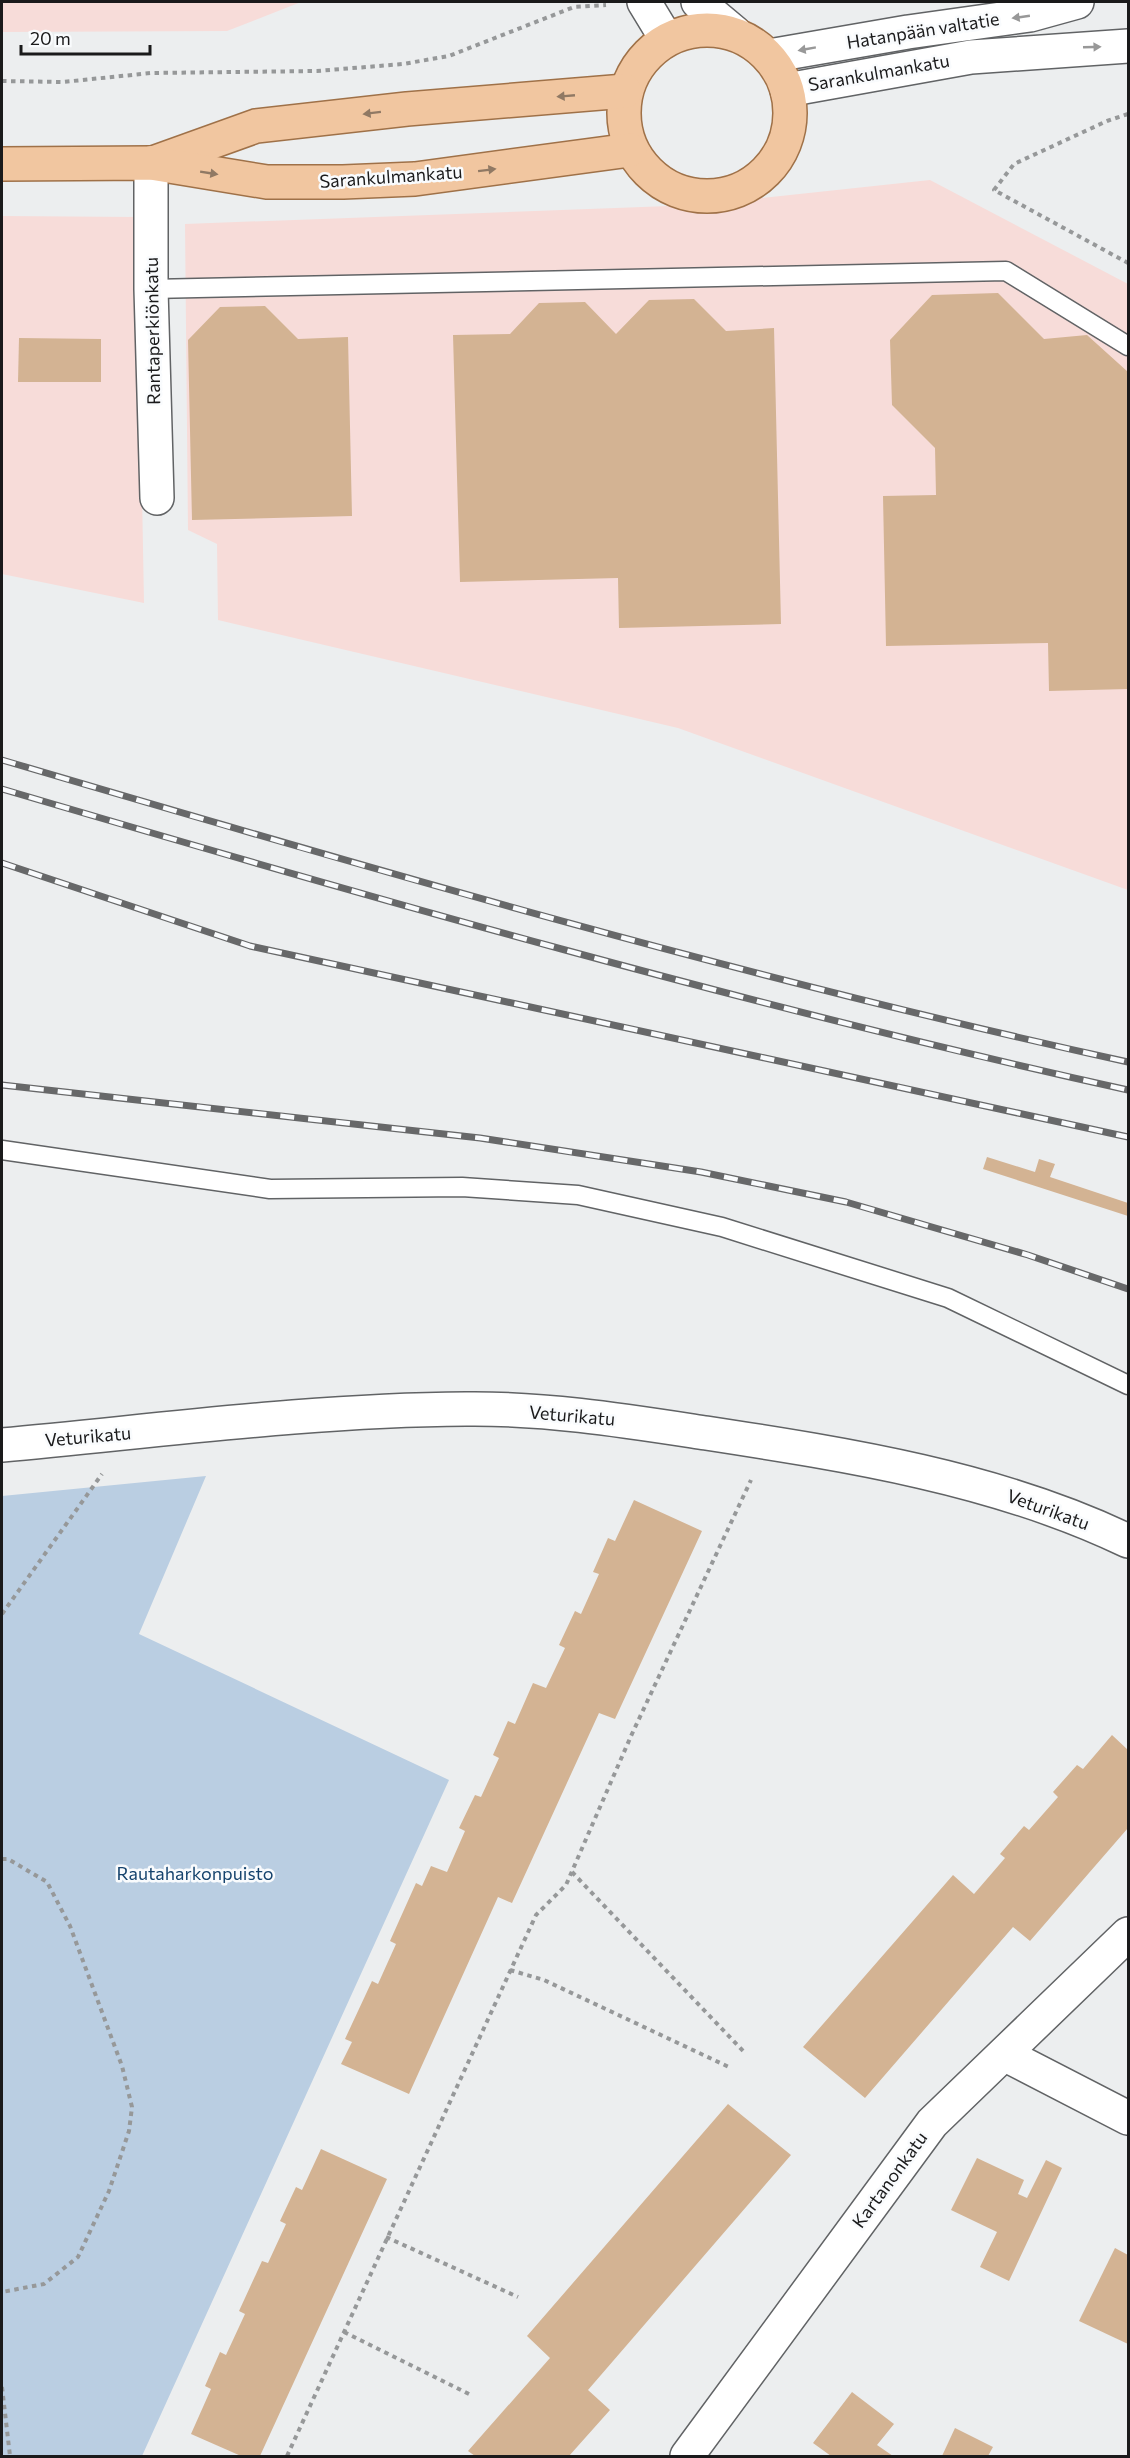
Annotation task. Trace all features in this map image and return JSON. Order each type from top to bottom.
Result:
[{"type":"main road","points":[[702,28],[735,33],[769,56],[780,72],[787,90],[790,123],[780,154],[760,177],[734,193],[704,197],[675,191],[649,175],[630,150],[622,121],[625,91],[642,59],[670,37],[702,28]]},
{"type":"main road","name":"Sarankulmankatu","points":[[151,163],[256,126],[407,109],[625,91]]},
{"type":"main road","name":"Sarankulmankatu","points":[[2,164],[151,163],[267,182],[343,182],[415,179],[630,150]]},
{"type":"street","points":[[644,2],[661,30],[670,37]]},
{"type":"street","points":[[698,2],[735,33]]},
{"type":"street","name":"Hatanpään valtatie","points":[[769,56],[908,32],[1030,15],[1077,2]]},
{"type":"street","name":"Hatanpään valtatie","points":[[971,57],[1128,46]]},
{"type":"street","name":"Sarankulmankatu","points":[[787,90],[971,57]]},
{"type":"street","name":"Rantaperkiönkatu","points":[[151,163],[151,289],[157,498]]},
{"type":"street","name":"Veturikatu","points":[[2,1445],[329,1413],[469,1408],[587,1415],[843,1454],[995,1491],[1128,1541]]},
{"type":"street","name":"Kartanonkatu","points":[[687,2457],[932,2123],[1128,1934]]},
{"type":"street","points":[[1004,2054],[1128,2118]]},
{"type":"lane","points":[[151,289],[1006,271],[1128,346]]},
{"type":"lane","points":[[2,1150],[270,1188],[462,1187],[578,1195],[722,1227],[948,1298],[1128,1385]]},
{"type":"path","points":[[2,81],[63,82],[151,73],[317,71],[403,64],[449,56],[574,7],[644,2]]},
{"type":"path","points":[[1128,114],[1107,121],[1014,164],[994,190],[1128,263]]},
{"type":"path","points":[[2,1614],[108,1466],[125,1434]]},
{"type":"path","points":[[287,2457],[536,1915],[566,1885],[631,1736],[751,1479]]},
{"type":"path","points":[[2,1859],[8,1859],[48,1882],[70,1926],[122,2066],[132,2107],[129,2131],[109,2191],[78,2257],[44,2284],[2,2292]]},
{"type":"path","points":[[572,1872],[745,2053]]},
{"type":"path","points":[[510,1970],[544,1980],[731,2068]]},
{"type":"path","points":[[387,2237],[518,2296]]},
{"type":"path","points":[[344,2332],[470,2394]]},
{"type":"path","points":[[2,2387],[10,2457]]},
{"type":"shaded area","points":[[2,2],[301,2],[227,31],[2,32]]},
{"type":"shaded area","points":[[930,180],[1128,284],[1128,890],[678,728],[218,620],[217,544],[188,530],[185,224],[696,205]]},
{"type":"shaded area","points":[[2,216],[137,217],[144,603],[2,574]]},
{"type":"green space","name":"Rautaharkonpuisto","points":[[206,1476],[139,1634],[449,1780],[142,2456],[2,2456],[2,1496]]},
{"type":"building","points":[[998,293],[1044,339],[1087,335],[1128,372],[1128,689],[1049,691],[1048,643],[886,646],[883,496],[936,495],[935,448],[892,405],[890,340],[932,295]]},
{"type":"building","points":[[694,299],[726,331],[774,328],[781,624],[619,628],[618,578],[460,582],[453,335],[510,334],[539,303],[585,302],[616,334],[649,300]]},
{"type":"building","points":[[265,306],[298,339],[348,337],[352,516],[192,520],[188,340],[220,307]]},
{"type":"building","points":[[19,338],[101,339],[101,382],[18,382]]},
{"type":"building","points":[[987,1157],[1035,1172],[1039,1159],[1055,1164],[1050,1177],[1128,1203],[1128,1216],[983,1169]]},
{"type":"building","points":[[634,1500],[702,1531],[615,1719],[599,1713],[512,1903],[498,1897],[409,2094],[341,2064],[352,2042],[345,2039],[372,1981],[378,1984],[396,1944],[390,1941],[416,1883],[422,1886],[431,1866],[447,1872],[465,1831],[459,1828],[475,1795],[481,1797],[499,1758],[493,1755],[508,1721],[515,1724],[533,1683],[546,1688],[565,1648],[559,1645],[575,1611],[581,1614],[599,1574],[593,1572],[608,1538],[615,1541]]},
{"type":"building","points":[[1112,1735],[1128,1750],[1128,1828],[1030,1941],[1013,1927],[865,2098],[803,2047],[953,1875],[974,1894],[1005,1858],[1000,1854],[1024,1826],[1029,1830],[1058,1797],[1053,1792],[1077,1765],[1083,1769]]},
{"type":"building","points":[[728,2104],[791,2155],[588,2390],[610,2410],[569,2456],[475,2456],[468,2451],[550,2358],[527,2336]]},
{"type":"building","points":[[321,2149],[387,2179],[260,2456],[241,2456],[191,2434],[211,2389],[205,2386],[220,2352],[226,2355],[245,2314],[239,2311],[262,2261],[268,2263],[286,2224],[280,2221],[296,2187],[302,2190]]},
{"type":"building","points":[[977,2158],[1024,2180],[1018,2194],[1027,2198],[1046,2160],[1062,2168],[1009,2281],[980,2267],[997,2232],[951,2210]]},
{"type":"building","points":[[1115,2248],[1128,2255],[1128,2344],[1079,2321]]},
{"type":"building","points":[[852,2392],[894,2424],[877,2445],[893,2456],[831,2456],[813,2443]]},
{"type":"building","points":[[955,2428],[993,2447],[988,2456],[942,2456]]},
{"type":"railway","points":[[2,760],[422,882],[703,959],[986,1030],[1128,1062]]},
{"type":"railway","points":[[2,789],[282,871],[703,987],[1128,1090]]},
{"type":"railway","points":[[2,863],[250,946],[1128,1137]]},
{"type":"railway","points":[[2,1085],[480,1138],[701,1172],[846,1202],[1028,1255],[1128,1289]]}]
